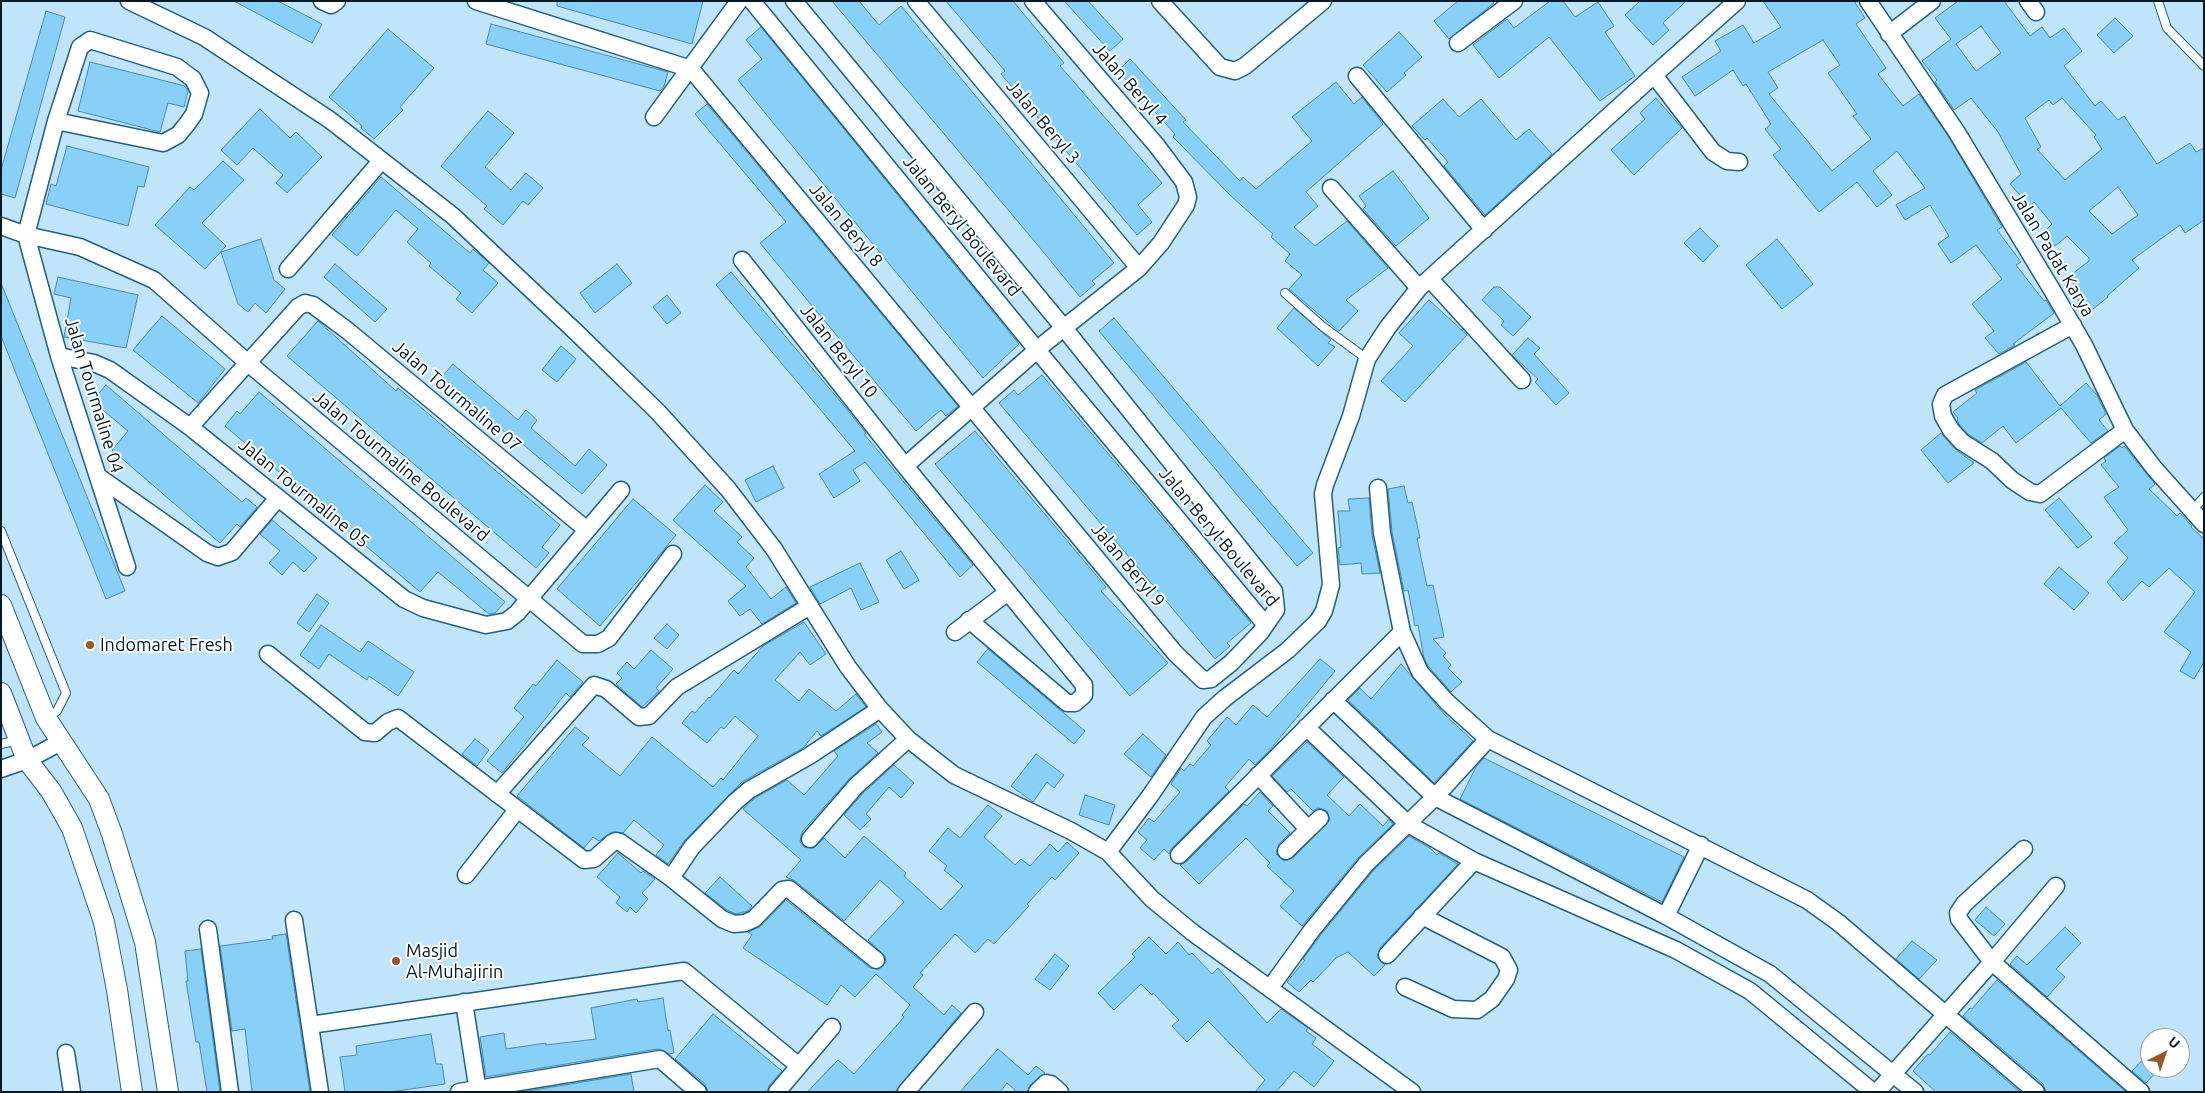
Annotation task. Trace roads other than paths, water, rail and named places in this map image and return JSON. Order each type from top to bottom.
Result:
[{"type":"street","points":[[129,1],[204,37],[330,120],[453,216],[577,333],[658,412],[728,489],[774,549],[848,667],[880,708],[908,739],[954,774],[1071,831],[1108,852],[1152,899],[1192,932],[1412,1092]]},
{"type":"street","points":[[322,1],[332,5],[336,1]]},
{"type":"street","points":[[476,1],[691,69]]},
{"type":"street","points":[[654,117],[739,1]]},
{"type":"street","name":"Jalan Beryl Boulevard","points":[[752,1],[1051,339],[1274,591],[1276,610],[1265,624],[1051,339],[794,1]]},
{"type":"street","name":"Jalan Beryl 3","points":[[916,1],[1139,268]]},
{"type":"street","name":"Jalan Beryl 4","points":[[1032,1],[1157,146],[1184,182],[1188,197],[1186,205],[1161,243],[1139,268]]},
{"type":"street","points":[[1160,1],[1220,67],[1235,71],[1245,66],[1323,1]]},
{"type":"street","points":[[1458,43],[1514,1]]},
{"type":"street","points":[[1108,852],[1150,796],[1204,716],[1288,650],[1318,621],[1324,611],[1331,585],[1323,494],[1325,485],[1351,416],[1367,359],[1388,327],[1425,284],[1654,74],[1738,1]]},
{"type":"street","name":"Jalan Padat Karya","points":[[1868,1],[1956,131],[2072,325],[2125,430],[2191,512],[2204,524]]},
{"type":"street","points":[[1890,34],[1932,1]]},
{"type":"street","points":[[26,235],[56,122],[80,46],[90,40],[177,67],[193,79],[200,93],[194,114],[178,135],[163,143],[56,122]]},
{"type":"street","name":"Jalan Beryl 8","points":[[691,69],[971,407]]},
{"type":"street","points":[[1654,74],[1713,152],[1727,161],[1739,162]]},
{"type":"street","points":[[1357,76],[1484,230]]},
{"type":"street","points":[[288,269],[381,161]]},
{"type":"street","points":[[1331,188],[1522,380]]},
{"type":"street","name":"Jalan Tourmaline Boulevard","points":[[1,226],[26,235],[80,247],[154,280],[248,363],[583,644],[598,644],[609,638],[673,554]]},
{"type":"street","name":"Jalan Tourmaline 04","points":[[26,235],[60,356],[127,567]]},
{"type":"street","name":"Jalan Beryl 10","points":[[742,260],[905,466]]},
{"type":"street","points":[[969,620],[1067,703],[1075,703],[1084,696],[1084,685],[905,466],[1051,339],[1139,268]]},
{"type":"street","name":"Jalan Tourmaline 07","points":[[248,363],[298,307],[305,303],[313,305],[348,331],[587,530]]},
{"type":"street","points":[[2072,325],[1945,395],[1941,404],[1950,430],[1962,442],[1992,461],[2012,480],[2030,492],[2040,494],[2125,430]]},
{"type":"street","name":"Jalan Tourmaline 05","points":[[60,356],[94,363],[110,370],[190,427],[398,594],[423,608],[486,625],[507,621],[517,613],[621,490]]},
{"type":"street","points":[[190,427],[248,363]]},
{"type":"street","name":"Jalan Beryl 9","points":[[971,407],[1168,646],[1194,674],[1203,680],[1211,679],[1260,633],[1265,624]]},
{"type":"street","points":[[99,477],[206,553],[218,557],[232,552],[278,498]]},
{"type":"street","points":[[1378,488],[1382,533],[1402,632],[1420,672],[1447,702],[1488,739],[1808,900],[1839,923],[2036,1092]]},
{"type":"street","points":[[955,632],[1008,592]]},
{"type":"street","points":[[1,604],[46,718],[99,800],[112,834],[145,942],[168,1092]]},
{"type":"street","points":[[498,794],[594,685],[606,689],[639,717],[649,716],[677,687],[810,606]]},
{"type":"street","points":[[1179,855],[1402,632]]},
{"type":"street","points":[[268,654],[365,732],[375,733],[388,722],[398,718],[584,860],[594,859],[616,840],[671,878],[722,919],[734,924],[745,923],[754,919],[782,890],[789,889],[876,960]]},
{"type":"street","points":[[1,693],[10,742],[51,791],[72,828],[104,922],[117,990],[132,1092]]},
{"type":"street","points":[[1333,700],[1435,797],[1666,916],[1770,974],[1914,1092]]},
{"type":"street","points":[[671,878],[692,847],[742,796],[809,756],[880,708]]},
{"type":"street","points":[[1306,727],[1408,824],[1474,861],[1676,950],[1750,991],[1873,1092]]},
{"type":"street","points":[[810,839],[856,786],[908,739]]},
{"type":"street","points":[[1270,988],[1343,890],[1366,864],[1435,797],[1488,739]]},
{"type":"street","points":[[1,769],[27,760],[61,742]]},
{"type":"street","points":[[1258,775],[1314,824],[1286,851]]},
{"type":"street","points":[[466,875],[518,810]]},
{"type":"street","points":[[1666,916],[1701,845]]},
{"type":"street","points":[[2024,850],[1964,904],[1958,913],[1963,926],[1992,962],[2141,1092]]},
{"type":"street","points":[[1387,955],[1474,861]]},
{"type":"street","points":[[1877,1092],[1992,962],[2056,886]]},
{"type":"street","points":[[1405,987],[1453,1009],[1476,1010],[1492,999],[1506,979],[1509,970],[1502,957],[1422,916]]},
{"type":"street","points":[[294,920],[320,1092]]},
{"type":"street","points":[[208,929],[230,1092]]},
{"type":"street","points":[[1676,950],[1690,929]]},
{"type":"street","points":[[310,1025],[684,972],[799,1066]]},
{"type":"street","points":[[464,1002],[477,1090]]},
{"type":"street","points":[[906,1092],[975,1012]]},
{"type":"street","points":[[776,1092],[832,1027]]},
{"type":"street","points":[[66,1053],[72,1092]]},
{"type":"street","points":[[459,1092],[660,1059],[698,1092]]},
{"type":"street","points":[[1037,1092],[1046,1083],[1051,1084],[1060,1092]]},
{"type":"lane","points":[[2158,1],[2167,28],[2204,66]]},
{"type":"lane","points":[[1285,293],[1322,326],[1367,359]]},
{"type":"lane","points":[[2191,512],[2204,497]]},
{"type":"lane","points":[[1,530],[66,693],[57,710],[46,718]]},
{"type":"place","name":"Indomaret Fresh","points":[[90,645]]},
{"type":"place","name":"Masjid Al-Muhajirin","points":[[396,961]]}]
